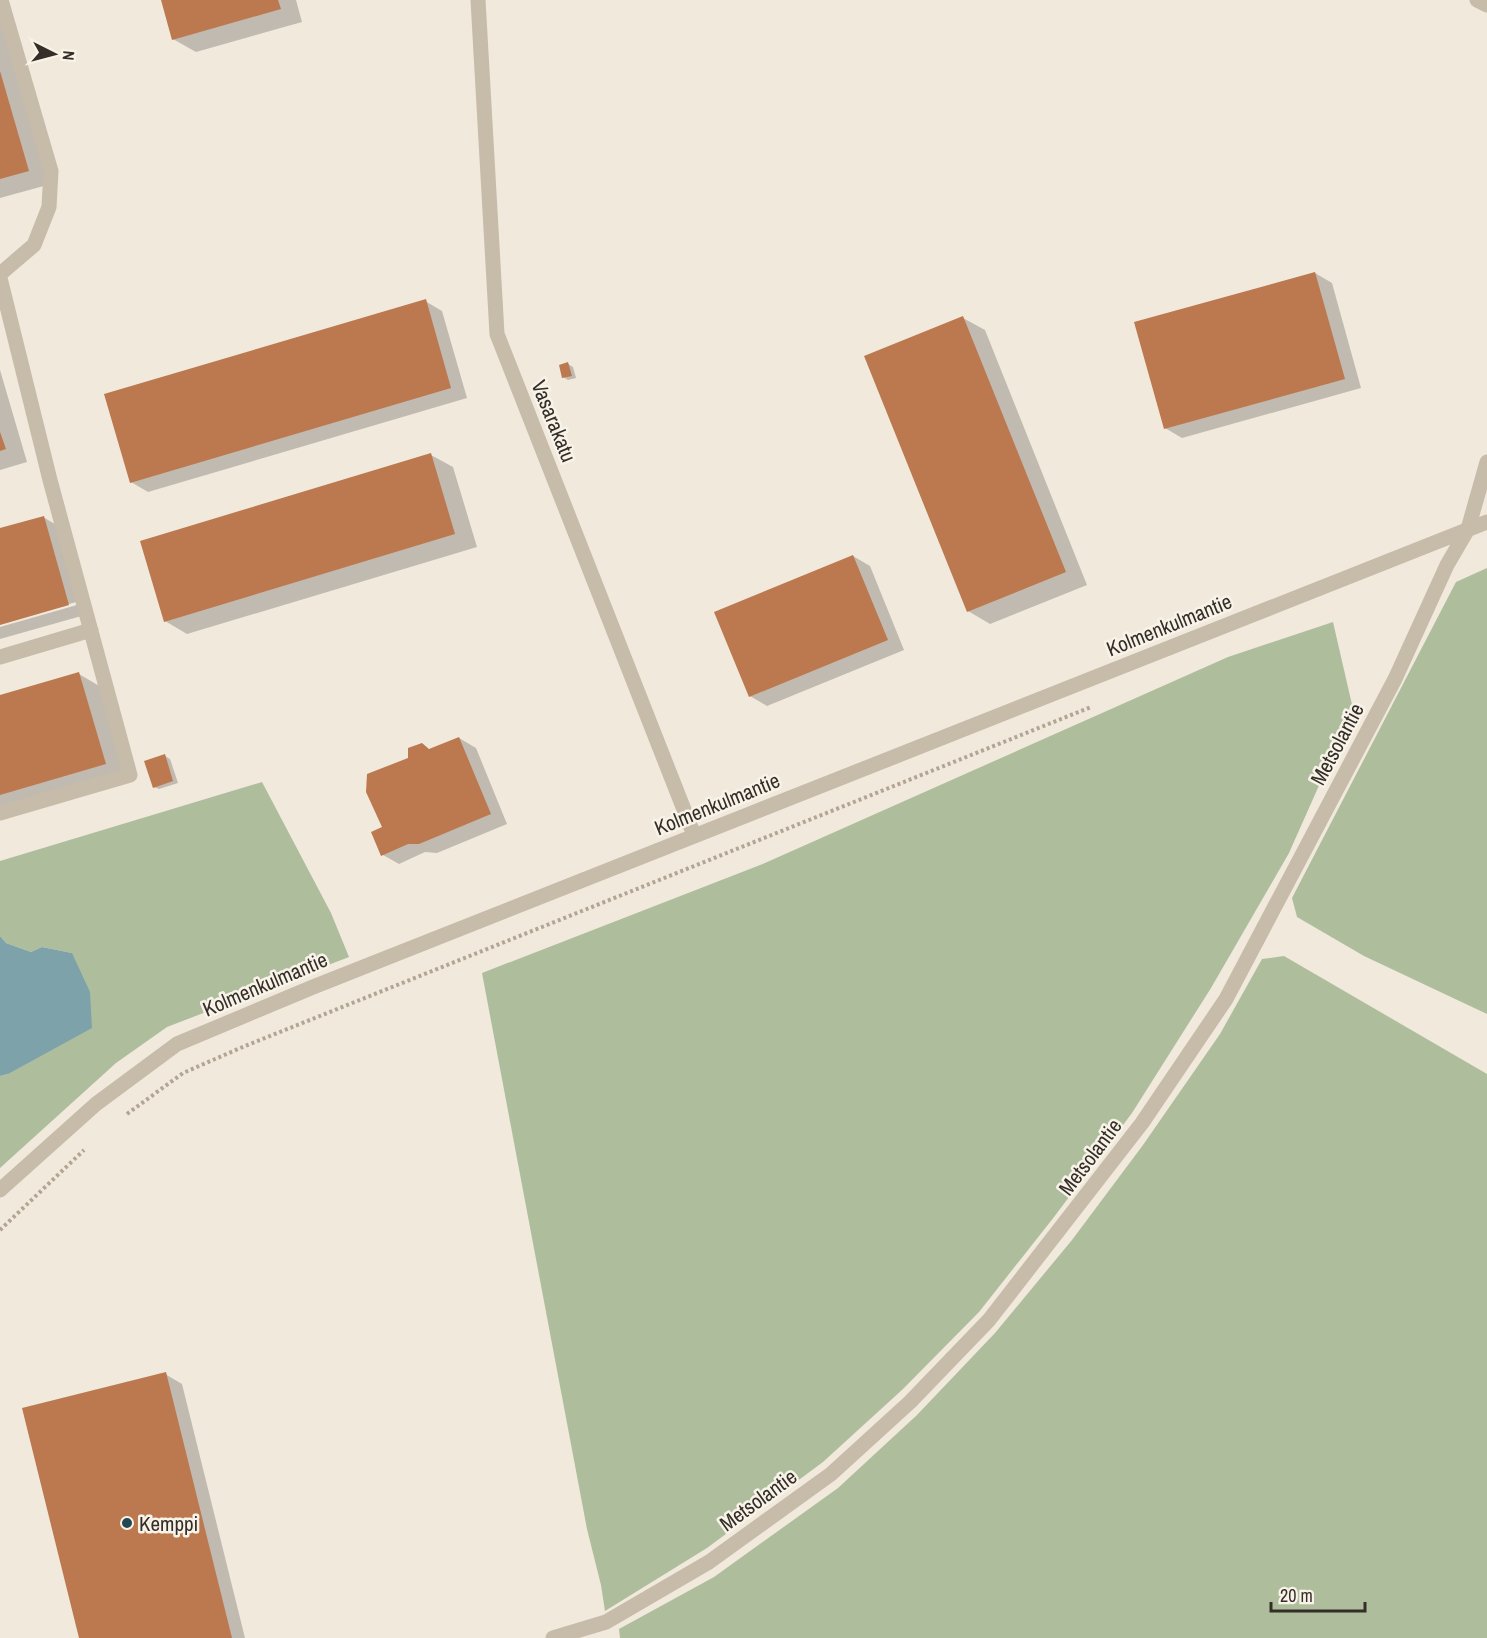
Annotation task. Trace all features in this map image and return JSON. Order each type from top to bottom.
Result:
[{"type":"street","points":[[0,813],[130,775],[50,480],[0,276],[34,245],[49,207],[51,171],[1,0]]},
{"type":"street","name":"Vasarakatu","points":[[478,0],[497,334],[694,835]]},
{"type":"street","points":[[1477,0],[1487,5]]},
{"type":"street","name":"Metsolantie","points":[[553,1638],[606,1622],[709,1562],[831,1474],[910,1402],[989,1320],[1142,1123],[1226,999],[1389,690],[1447,565],[1468,529],[1487,462]]},
{"type":"street","name":"Kolmenkulmantie","points":[[0,1190],[96,1104],[177,1044],[313,987],[694,835],[1487,522]]},
{"type":"street","points":[[0,657],[91,630]]},
{"type":"path","points":[[125,1115],[183,1073],[245,1046],[1092,707]]},
{"type":"path","points":[[0,1230],[89,1145]]},
{"type":"green space","points":[[1487,568],[1487,1014],[1364,956],[1297,917],[1292,898],[1456,582]]},
{"type":"green space","points":[[1333,622],[1353,709],[1289,853],[1211,988],[1132,1113],[979,1312],[903,1389],[823,1462],[707,1548],[605,1611],[587,1529],[482,973],[765,863],[1228,657]]},
{"type":"green space","points":[[262,782],[331,913],[349,957],[167,1027],[116,1063],[0,1168],[0,1076],[8,1074],[72,953],[42,947],[31,952],[6,943],[0,936],[0,861]]},
{"type":"green space","points":[[1284,956],[1487,1074],[1487,1638],[620,1638],[619,1629],[714,1577],[838,1488],[917,1415],[995,1333],[1072,1240],[1143,1145],[1220,1034],[1262,959]]},
{"type":"water","points":[[0,936],[6,943],[31,952],[42,947],[72,953],[90,992],[92,1028],[8,1074],[0,1076]]},
{"type":"building","points":[[161,0],[278,0],[281,9],[172,40]]},
{"type":"building","points":[[0,71],[29,171],[0,179]]},
{"type":"building","points":[[1315,272],[1345,379],[1164,429],[1134,322]]},
{"type":"building","points":[[426,299],[451,388],[130,483],[104,394]]},
{"type":"building","points":[[963,316],[1066,572],[967,612],[864,356]]},
{"type":"building","points":[[568,362],[572,376],[562,378],[559,365]]},
{"type":"building","points":[[0,432],[6,449],[0,451]]},
{"type":"building","points":[[431,453],[455,534],[164,622],[140,541]]},
{"type":"building","points":[[44,516],[69,605],[0,625],[0,528]]},
{"type":"building","points":[[853,555],[888,640],[749,697],[714,612]]},
{"type":"building","points":[[79,672],[106,764],[0,795],[0,695]]},
{"type":"building","points":[[459,737],[491,814],[419,844],[408,844],[381,856],[371,832],[382,827],[366,792],[367,774],[408,758],[408,748],[422,743],[429,749]]},
{"type":"building","points":[[165,754],[173,781],[153,788],[144,761]]},
{"type":"building","name":"Kemppi","points":[[166,1372],[232,1638],[79,1638],[22,1408]]},
{"type":"place","name":"Kemppi","points":[[127,1523]]}]
